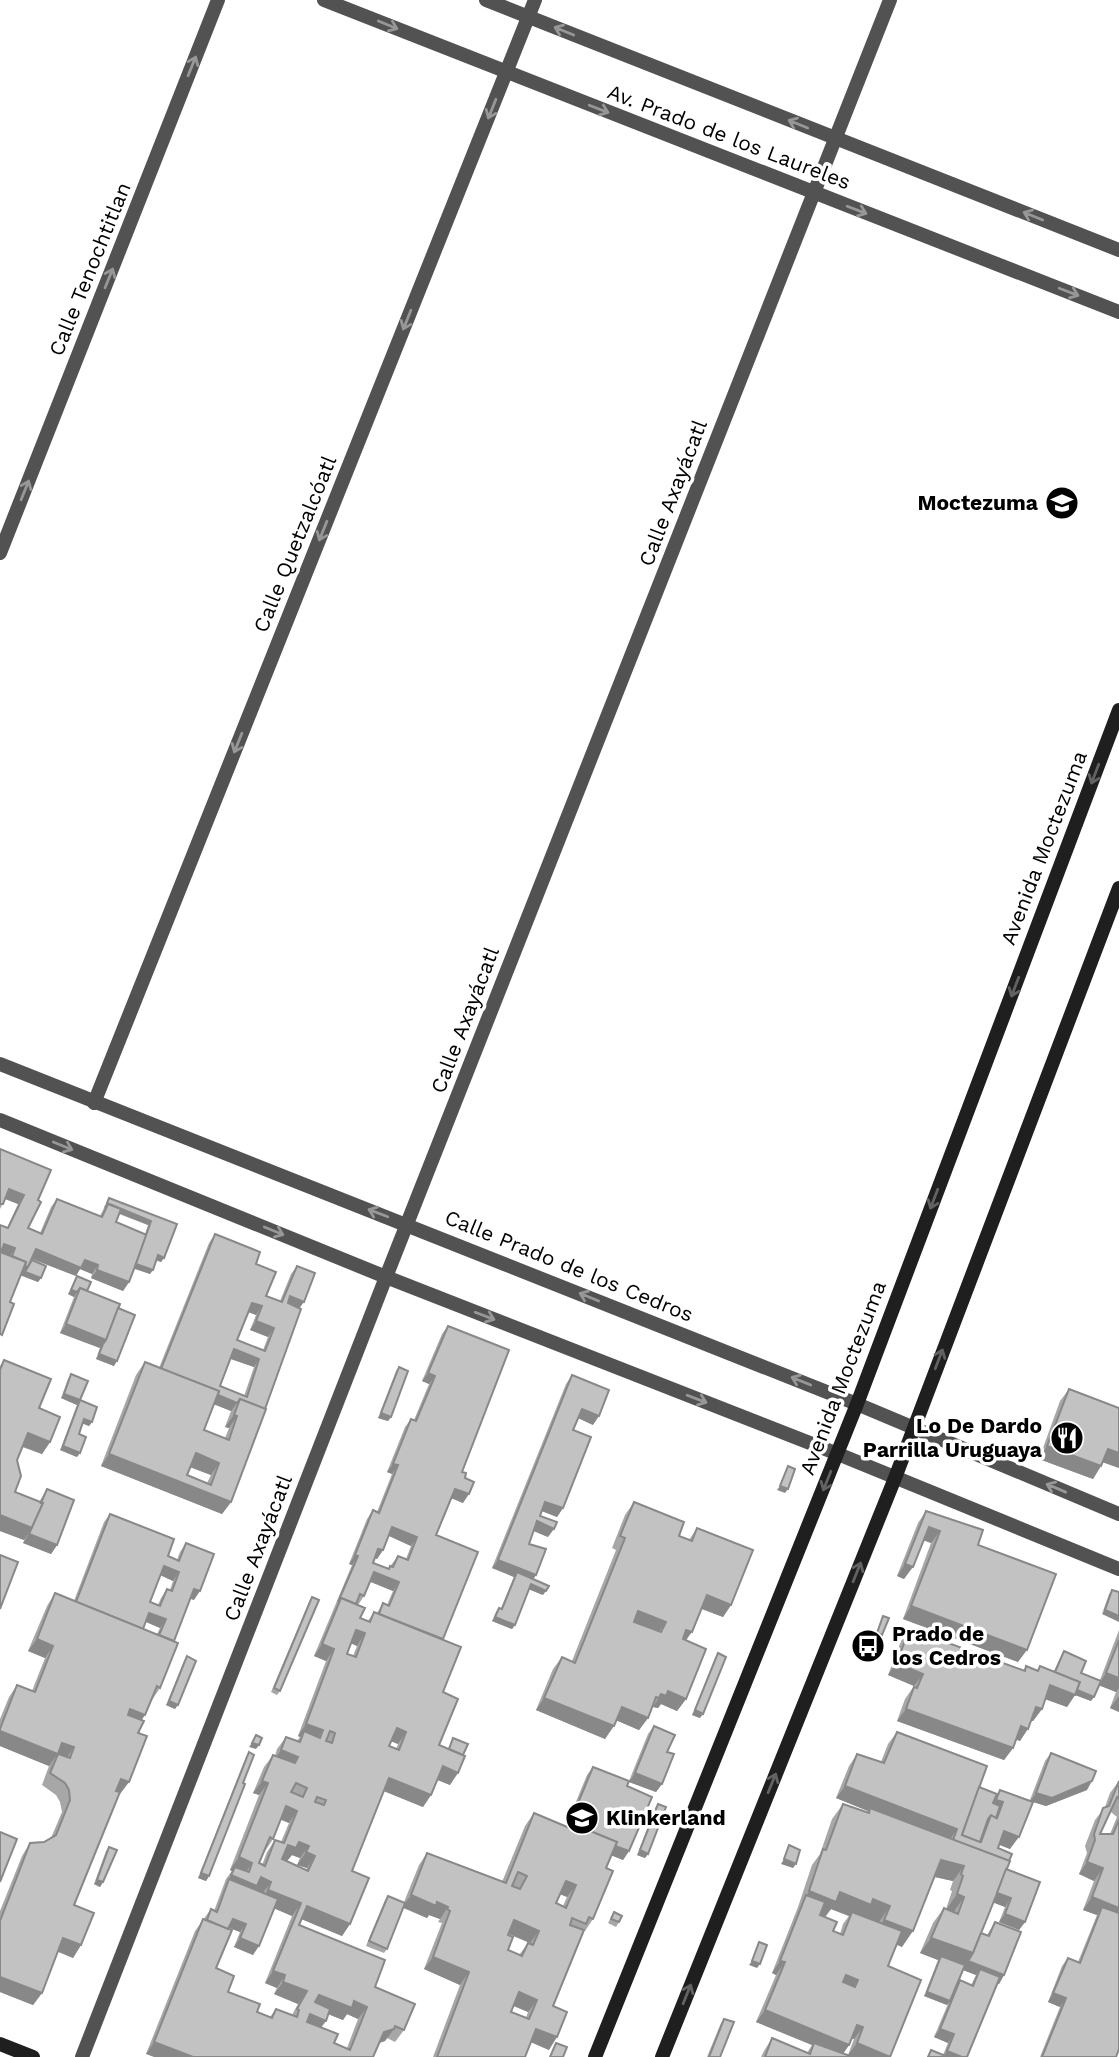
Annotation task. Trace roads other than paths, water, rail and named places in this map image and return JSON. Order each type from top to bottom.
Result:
[{"type":"street","name":"Calle Tenochtitlan","points":[[0,553],[219,0]]},
{"type":"street","name":"Av. Prado de los Laureles","points":[[324,0],[1119,312]]},
{"type":"street","name":"Av. Prado de los Laureles","points":[[486,0],[1119,250]]},
{"type":"street","name":"Calle Quetzalcóatl","points":[[94,1103],[535,0]]},
{"type":"street","name":"Calle Axayácatl","points":[[82,2057],[386,1277],[890,0]]},
{"type":"street","name":"Avenida Moctezuma","points":[[595,2057],[838,1454],[1119,710]]},
{"type":"street","points":[[662,2057],[895,1478],[1119,888]]},
{"type":"street","name":"Calle Prado de los Cedros","points":[[0,1064],[857,1404],[1119,1514]]},
{"type":"street","points":[[0,1120],[1119,1569]]},
{"type":"street","points":[[0,2044],[33,2057]]},
{"type":"place","name":"Moctezuma","points":[[1062,503]]},
{"type":"place","name":"Lo De Dardo Parrilla Uruguaya","points":[[1067,1438]]},
{"type":"place","name":"Prado de los Cedros","points":[[868,1646]]},
{"type":"place","name":"Klinkerland","points":[[582,1818]]}]
